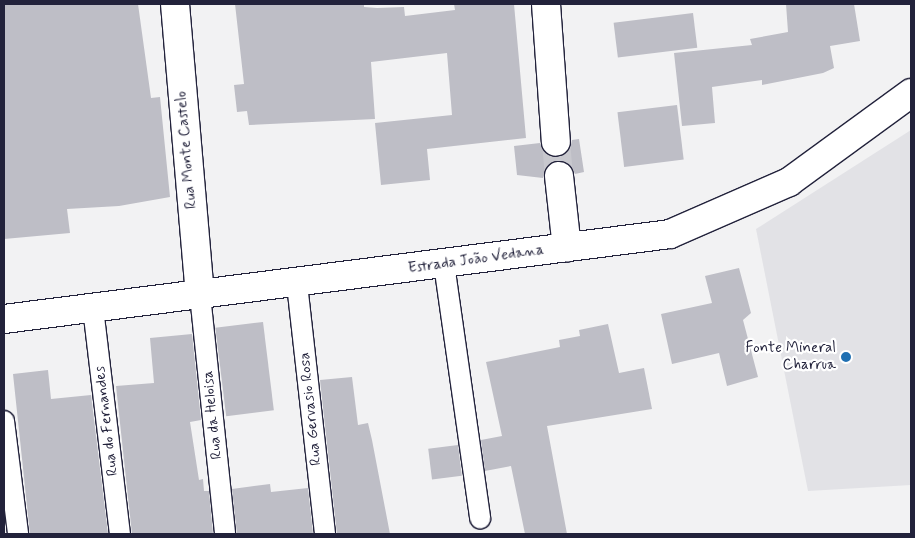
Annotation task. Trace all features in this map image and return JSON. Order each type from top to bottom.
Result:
[{"type":"street","name":"Rua Monte Castelo","points":[[175,4],[200,295]]},
{"type":"street","points":[[546,4],[556,142]]},
{"type":"street","name":"Estrada João Vedana","points":[[4,319],[297,284],[670,234],[789,182],[911,93]]},
{"type":"street","points":[[559,176],[567,248]]},
{"type":"lane","points":[[444,264],[480,518]]},
{"type":"lane","name":"Rua Gervasio Rosa","points":[[297,284],[324,534]]},
{"type":"lane","name":"Rua da Heloisa","points":[[200,295],[225,534]]},
{"type":"lane","name":"Rua do Fernandes","points":[[93,308],[120,534]]},
{"type":"lane","points":[[4,421],[18,534]]},
{"type":"shaded area","name":"Fonte Mineral Charrua","points":[[911,130],[911,485],[808,491],[756,229]]},
{"type":"building","points":[[4,4],[138,4],[151,98],[160,97],[170,197],[119,206],[67,209],[70,233],[4,239]]},
{"type":"building","points":[[235,4],[364,4],[364,7],[377,8],[404,7],[405,16],[455,10],[454,4],[514,4],[526,138],[427,149],[430,180],[381,185],[375,123],[452,115],[447,53],[371,62],[375,119],[249,125],[247,111],[237,112],[234,85],[244,84]]},
{"type":"building","points":[[786,4],[854,4],[860,41],[830,46],[834,68],[823,73],[762,85],[762,80],[712,87],[715,123],[682,126],[674,53],[752,45],[750,39],[788,32]]},
{"type":"building","points":[[693,13],[697,48],[618,57],[614,23]]},
{"type":"building","points":[[677,105],[684,160],[624,167],[617,112]]},
{"type":"building","points":[[579,139],[584,172],[575,174],[571,166],[558,160],[549,164],[543,178],[517,175],[514,146],[540,143],[549,156],[558,157],[570,149],[572,140]]},
{"type":"building","points":[[739,268],[751,313],[743,320],[758,377],[727,386],[719,353],[672,364],[661,314],[712,303],[705,276]]},
{"type":"building","points":[[263,322],[274,410],[226,416],[215,328]]},
{"type":"building","points":[[608,324],[619,373],[644,368],[652,409],[547,426],[567,534],[525,534],[511,466],[485,471],[481,440],[502,436],[486,362],[560,347],[559,340],[580,336],[579,330]]},
{"type":"building","points":[[192,334],[201,420],[190,422],[199,480],[203,479],[204,491],[209,491],[213,534],[132,534],[116,386],[154,383],[150,338]]},
{"type":"building","points":[[48,370],[51,399],[91,395],[108,534],[30,534],[13,374]]},
{"type":"building","points":[[352,377],[358,425],[368,423],[390,534],[337,534],[320,380]]},
{"type":"building","points":[[458,445],[462,476],[432,479],[428,449]]},
{"type":"building","points":[[270,484],[271,492],[308,488],[313,534],[237,534],[232,489]]},
{"type":"tunnel","points":[[556,142],[559,176]]},
{"type":"place","name":"Fonte Mineral Charrua","points":[[846,357]]}]
